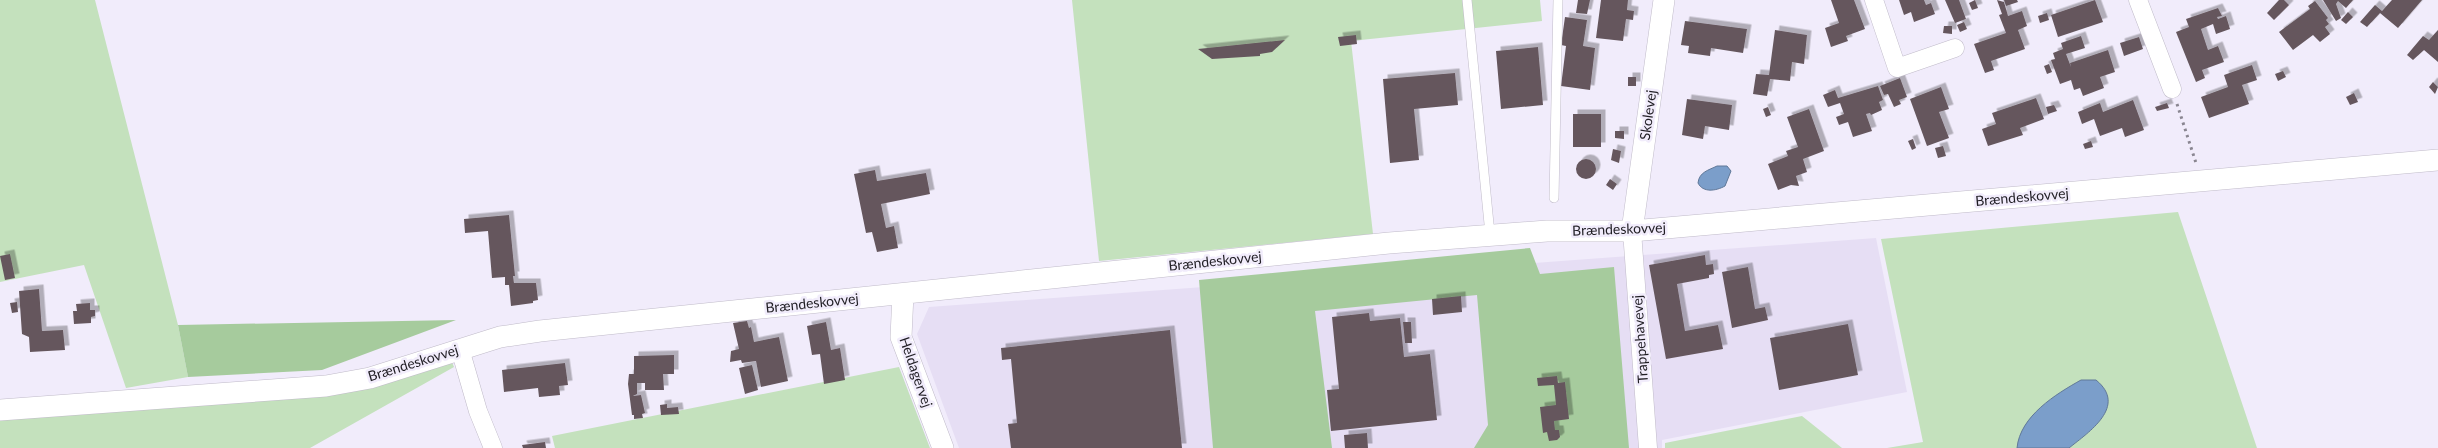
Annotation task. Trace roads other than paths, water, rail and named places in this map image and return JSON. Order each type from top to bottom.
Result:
[{"type":"street","name":"Skolevej","points":[[1632,231],[1664,0]]},
{"type":"street","points":[[1874,0],[1897,68],[1954,48]]},
{"type":"street","points":[[2138,0],[2172,89]]},
{"type":"street","name":"Brændeskovvej","points":[[0,410],[326,386],[370,378],[500,337],[540,331],[1490,234],[1632,231],[2438,160]]},
{"type":"street","name":"Trappehavevej","points":[[1632,231],[1648,448]]},
{"type":"street","name":"Heldagervej","points":[[903,294],[902,337],[943,448]]},
{"type":"street","points":[[460,350],[478,412],[493,448]]},
{"type":"lane","points":[[1467,0],[1490,234]]},
{"type":"lane","points":[[1554,198],[1558,0]]},
{"type":"water","points":[[1717,166],[1727,166],[1731,171],[1725,186],[1714,190],[1706,190],[1698,183],[1700,176]]},
{"type":"water","points":[[2081,380],[2096,380],[2105,390],[2108,399],[2107,409],[2095,426],[2069,448],[2017,448],[2020,436],[2032,416],[2051,399]]}]
